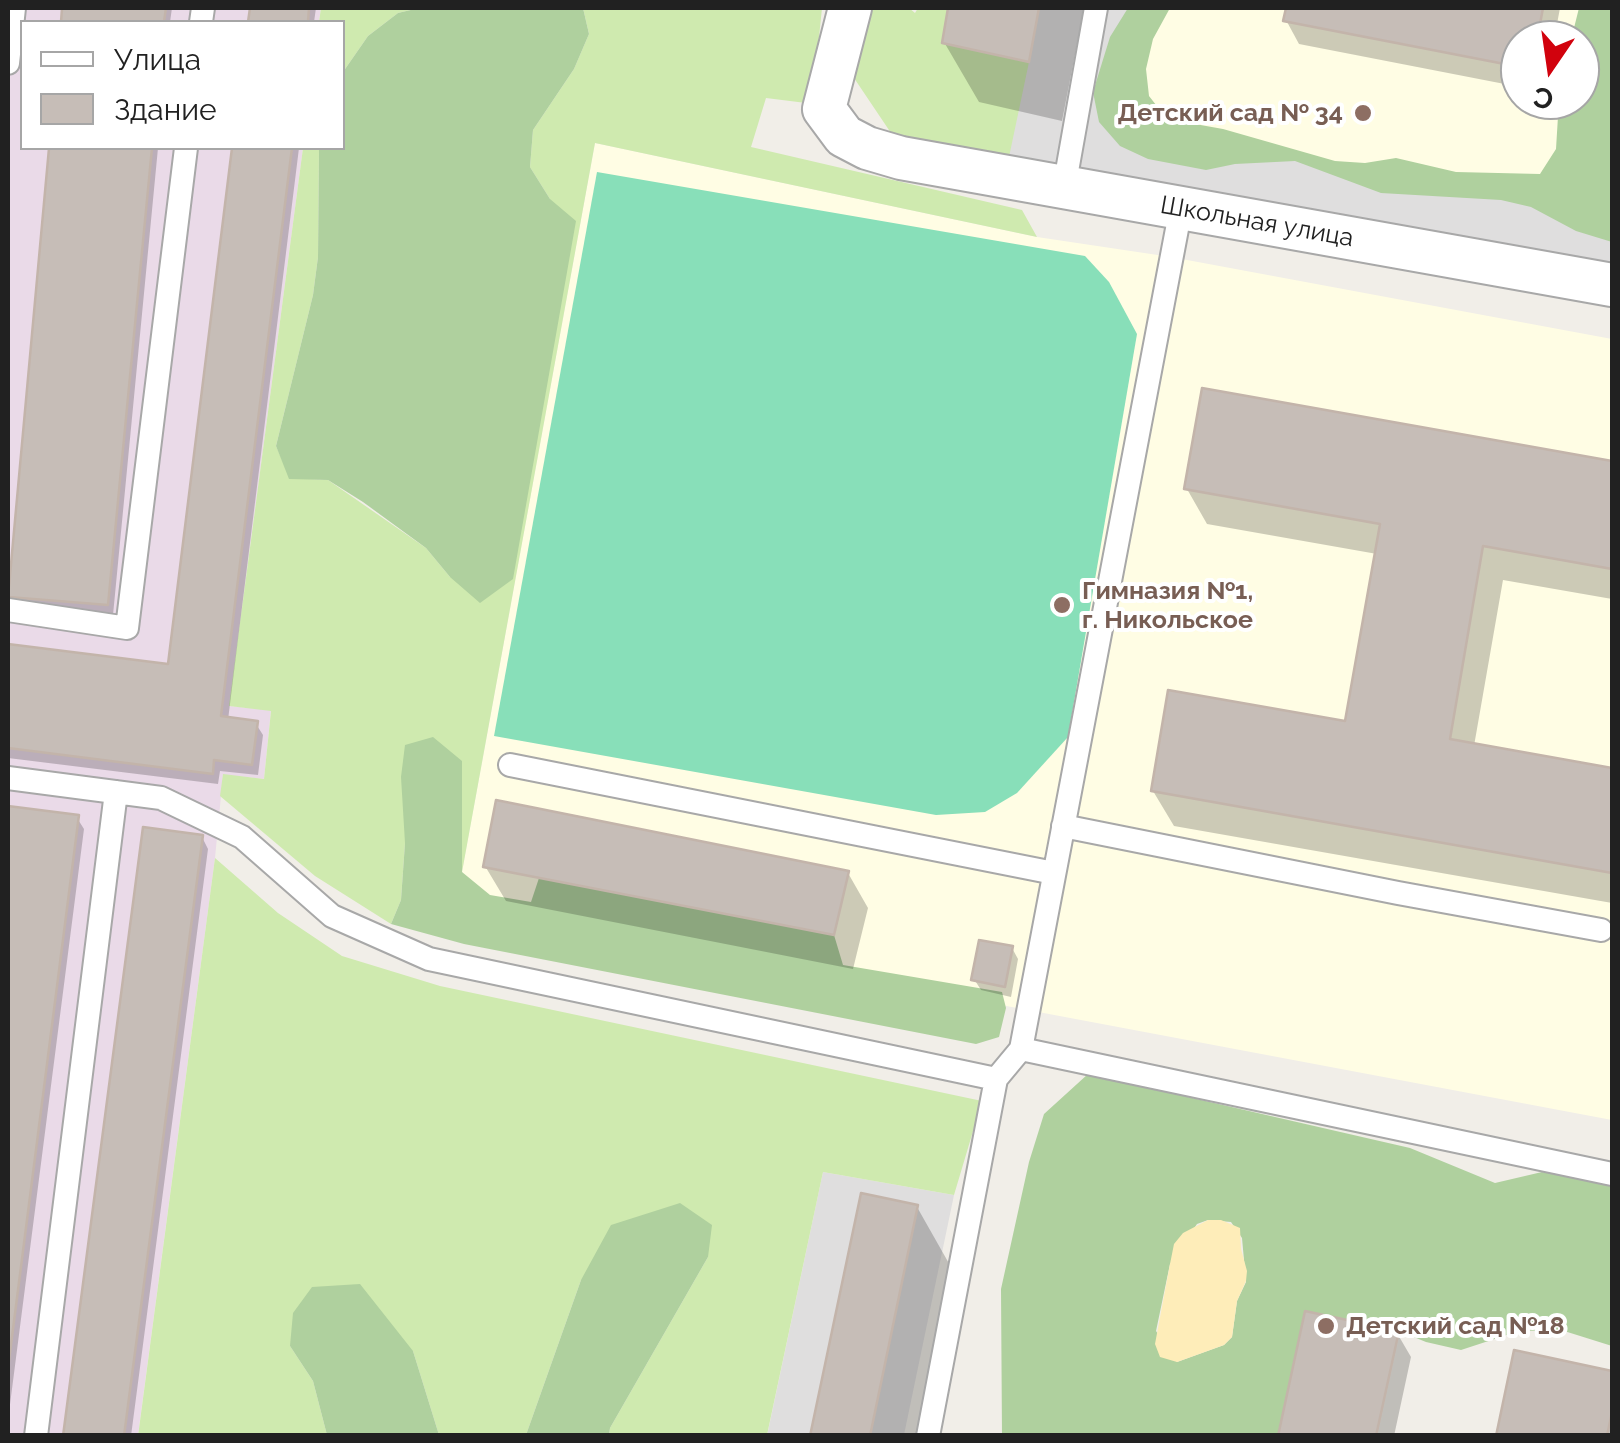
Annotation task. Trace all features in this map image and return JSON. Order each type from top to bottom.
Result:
[{"type":"street","name":"Школьная улица","points":[[850,8],[824,109],[844,136],[866,148],[1064,188],[1612,285]]},
{"type":"lane","points":[[8,63],[14,8]]},
{"type":"lane","points":[[1064,188],[1096,8]]},
{"type":"lane","points":[[8,610],[127,628],[186,150]]},
{"type":"lane","points":[[928,1436],[996,1079],[1021,1049],[1181,208]]},
{"type":"lane","points":[[510,765],[1054,873]]},
{"type":"lane","points":[[8,778],[160,798],[242,838],[332,916],[429,958],[996,1079]]},
{"type":"lane","points":[[36,1436],[116,792]]},
{"type":"lane","points":[[1063,826],[1398,894],[1601,930]]},
{"type":"lane","points":[[1021,1049],[1612,1174]]},
{"type":"shaded area","points":[[8,8],[321,8],[319,20],[20,20],[20,150],[303,150],[229,706],[271,710],[264,779],[223,775],[138,1435],[8,1436]]},
{"type":"shaded area","points":[[948,8],[1612,8],[1612,267],[1009,157],[942,43]]},
{"type":"shaded area","name":"Детский сад № 34","points":[[1132,8],[1612,8],[1612,217],[1112,126]]},
{"type":"shaded area","name":"Гимназия №1, г. Никольское","points":[[595,143],[1037,237],[1171,257],[1612,339],[1612,1120],[486,908],[462,872]]},
{"type":"shaded area","points":[[823,1172],[954,1195],[904,1435],[767,1436]]},
{"type":"green space","points":[[321,8],[419,8],[398,13],[368,36],[345,69],[345,20],[319,20]]},
{"type":"green space","points":[[419,8],[583,8],[589,34],[574,69],[533,130],[530,167],[550,199],[576,221],[513,579],[480,603],[450,577],[426,548],[363,502],[328,480],[289,479],[276,446],[313,295],[318,257],[319,150],[345,150],[345,69],[368,36],[398,13]]},
{"type":"green space","points":[[583,8],[822,8],[806,103],[766,98],[751,147],[1022,210],[1037,237],[595,143],[462,872],[462,761],[405,843],[401,900],[391,924],[315,876],[220,796],[223,774],[264,779],[271,711],[229,706],[303,150],[319,150],[318,257],[313,295],[276,446],[290,478],[328,480],[426,548],[450,577],[550,199],[530,167],[533,130],[574,69],[589,34]]},
{"type":"green space","points":[[870,8],[909,8],[915,13],[918,8],[948,8],[942,43],[1029,62],[1009,157],[893,136],[854,78]]},
{"type":"green space","points":[[1128,8],[1170,8],[1153,39],[1146,69],[1149,96],[1167,119],[1223,129],[1335,161],[1365,163],[1396,158],[1456,172],[1540,174],[1556,149],[1558,120],[1600,120],[1600,20],[1576,20],[1579,8],[1612,8],[1612,242],[1576,231],[1531,207],[1501,200],[1381,193],[1295,161],[1235,164],[1206,170],[1148,159],[1120,146],[1099,122],[1093,92],[1110,37]]},
{"type":"green space","points":[[597,172],[1085,256],[1109,282],[1137,334],[1068,737],[1017,793],[985,812],[936,815],[494,736]]},
{"type":"green space","points":[[433,737],[462,761],[462,872],[490,895],[531,902],[539,878],[834,935],[843,965],[1002,992],[1006,1008],[999,1037],[976,1044],[464,944],[391,924],[401,900],[405,843],[401,777],[405,745]]},
{"type":"green space","points":[[215,858],[278,913],[342,956],[440,986],[982,1101],[954,1195],[823,1172],[767,1435],[609,1435],[708,1257],[581,1280],[526,1435],[439,1435],[413,1351],[290,1346],[313,1381],[327,1435],[138,1436]]},
{"type":"green space","name":"Детский сад №18","points":[[1088,1074],[1410,1148],[1495,1183],[1542,1172],[1612,1180],[1612,1346],[1561,1330],[1519,1331],[1461,1350],[1399,1331],[1305,1311],[1278,1435],[1002,1436],[1001,1289],[1029,1162],[1044,1114]],"holes":[[[1208,1220],[1231,1222],[1242,1238],[1246,1282],[1237,1301],[1232,1337],[1224,1345],[1177,1362],[1156,1331],[1170,1264],[1197,1224]]]},
{"type":"green space","points":[[680,1203],[712,1225],[708,1257],[609,1435],[526,1435],[581,1280],[611,1225]]},
{"type":"green space","points":[[360,1284],[413,1351],[439,1435],[327,1435],[313,1381],[290,1346],[293,1313],[312,1287]]},
{"type":"sand","points":[[1208,1220],[1221,1220],[1240,1228],[1246,1281],[1237,1301],[1232,1337],[1224,1345],[1177,1362],[1160,1357],[1155,1344],[1174,1244],[1183,1233]]},
{"type":"building","points":[[62,8],[166,8],[164,20],[61,20]]},
{"type":"building","points":[[250,8],[309,8],[308,20],[248,20]]},
{"type":"building","points":[[948,8],[1039,8],[1029,62],[942,43]]},
{"type":"building","points":[[1286,8],[1543,8],[1541,20],[1500,20],[1500,63],[1283,21]]},
{"type":"building","points":[[49,150],[152,150],[108,605],[8,597]]},
{"type":"building","points":[[232,150],[292,150],[221,716],[258,721],[252,765],[214,760],[213,774],[8,748],[8,644],[168,664]]},
{"type":"building","points":[[1202,388],[1612,461],[1612,569],[1483,546],[1450,739],[1612,768],[1612,873],[1151,791],[1168,690],[1345,721],[1380,524],[1184,489]]},
{"type":"building","points":[[496,800],[849,871],[834,935],[483,867]]},
{"type":"building","points":[[8,806],[79,815],[8,1368]]},
{"type":"building","points":[[143,827],[203,835],[124,1436],[63,1436]]},
{"type":"building","points":[[979,940],[1013,946],[1005,987],[971,980]]},
{"type":"building","points":[[861,1193],[918,1205],[870,1436],[810,1436]]},
{"type":"building","points":[[1305,1311],[1399,1331],[1376,1436],[1278,1436]]},
{"type":"building","points":[[1514,1350],[1612,1371],[1612,1412],[1607,1436],[1496,1436]]},
{"type":"place","name":"Детский сад № 34","points":[[1363,113]]},
{"type":"place","name":"Гимназия №1, г. Никольское","points":[[1062,605]]},
{"type":"place","name":"Детский сад №18","points":[[1326,1326]]}]
